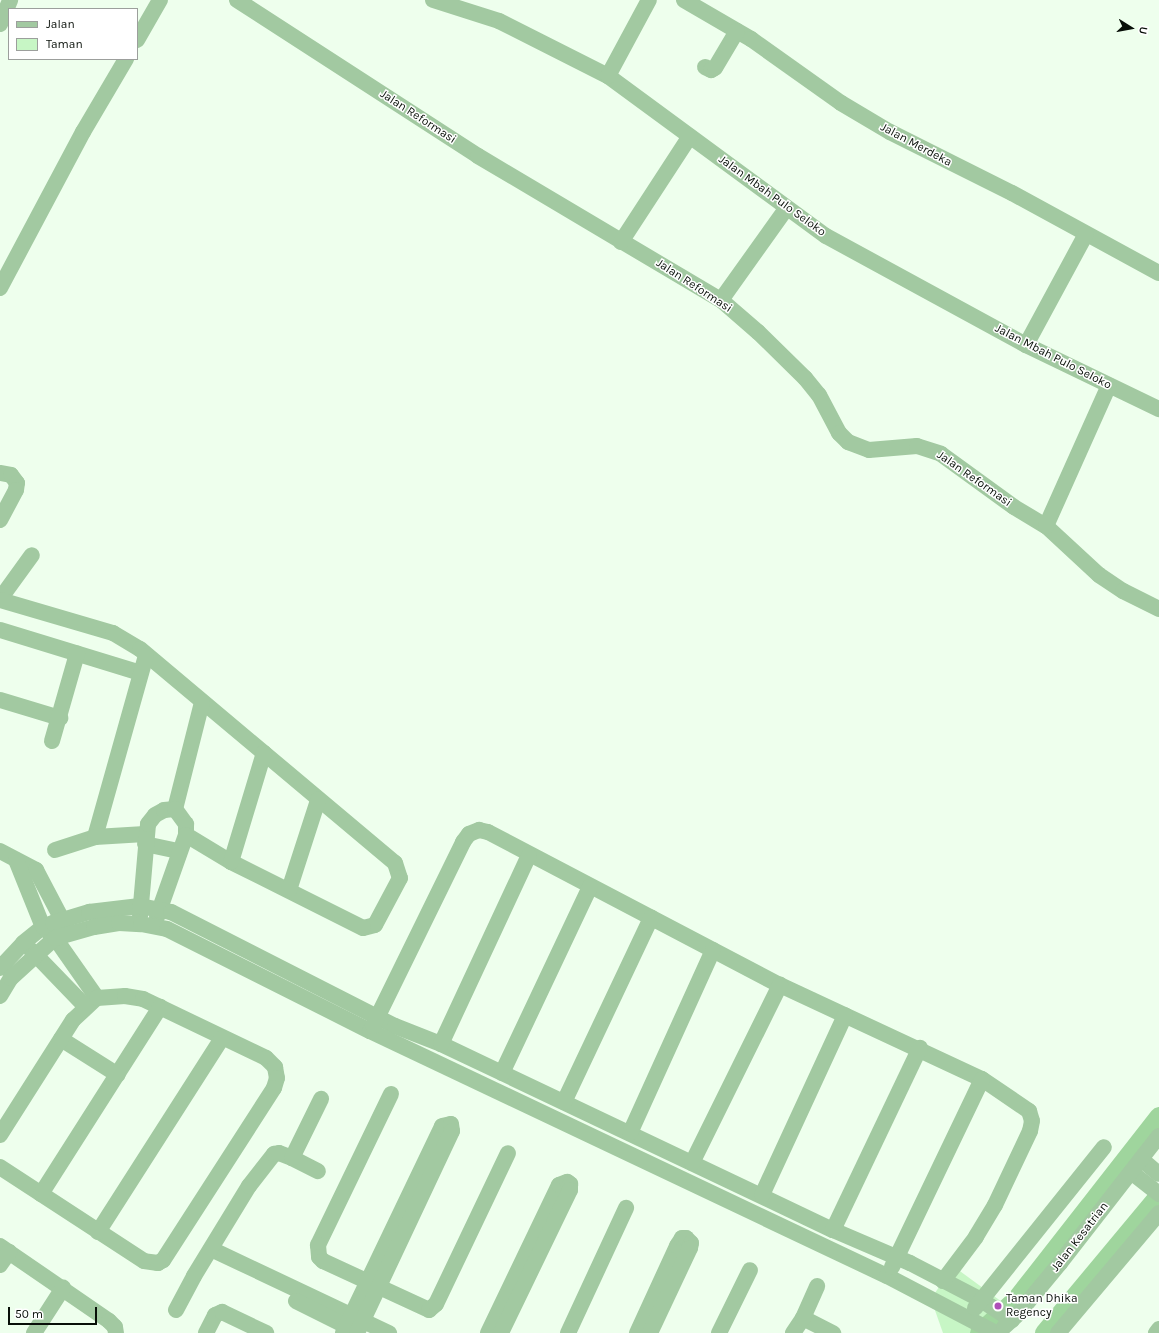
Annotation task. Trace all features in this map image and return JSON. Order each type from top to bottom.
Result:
[{"type":"street","points":[[0,24],[10,0]]},
{"type":"street","points":[[138,38],[160,0]]},
{"type":"street","name":"Jalan Reformasi","points":[[236,0],[478,156],[720,300],[758,332],[804,378],[819,395],[839,433],[848,442],[869,450],[917,446],[930,449],[941,454],[1014,507],[1046,526],[1099,575],[1123,591],[1159,609]]},
{"type":"street","name":"Jalan Mbah Pulo Seloko","points":[[433,0],[499,22],[608,76],[786,209],[826,236],[1026,345],[1159,409]]},
{"type":"street","points":[[608,76],[649,0]]},
{"type":"street","name":"Jalan Merdeka","points":[[684,0],[737,31],[788,64],[841,103],[896,135],[1012,192],[1159,273]]},
{"type":"street","points":[[705,67],[711,70],[715,68],[737,31]]},
{"type":"street","points":[[0,288],[4,270],[125,60]]},
{"type":"street","points":[[621,242],[690,136]]},
{"type":"street","points":[[720,300],[786,209]]},
{"type":"street","points":[[1026,345],[1086,234]]},
{"type":"street","points":[[1046,526],[1109,385]]},
{"type":"street","points":[[0,472],[11,475],[17,483],[16,490],[0,520]]},
{"type":"street","points":[[32,555],[0,600],[113,633],[140,649],[146,656],[395,863],[400,878],[375,924],[369,928],[357,926],[230,862],[186,835]]},
{"type":"street","points":[[0,630],[142,673]]},
{"type":"street","points":[[52,741],[60,718],[77,654]]},
{"type":"street","points":[[95,837],[146,656]]},
{"type":"street","points":[[0,700],[60,718]]},
{"type":"street","points":[[175,809],[202,702]]},
{"type":"street","points":[[230,862],[264,754]]},
{"type":"street","points":[[288,890],[318,800]]},
{"type":"street","points":[[148,925],[159,908],[186,835],[186,824],[175,809]]},
{"type":"street","points":[[148,925],[140,906],[145,839],[148,824],[155,815],[164,810],[175,809]]},
{"type":"street","points":[[374,1024],[469,834],[479,830],[488,832],[590,887],[780,985],[920,1048],[982,1079],[1021,1104],[1029,1112],[1032,1121],[1030,1131],[995,1205],[976,1237],[944,1281]]},
{"type":"street","points":[[55,850],[95,837],[145,839],[179,851]]},
{"type":"street","points":[[0,851],[36,870],[92,1003]]},
{"type":"street","points":[[440,1044],[529,855]]},
{"type":"street","points":[[16,860],[43,926]]},
{"type":"street","points":[[502,1073],[590,887]]},
{"type":"street","points":[[0,996],[11,978],[38,956],[62,930],[89,912],[140,906],[159,908],[254,953],[326,999],[578,1130],[720,1196],[894,1280],[987,1327],[1104,1147]]},
{"type":"street","points":[[564,1102],[651,918]]},
{"type":"street","points":[[43,926],[62,930],[94,926],[148,925],[167,930],[247,968],[326,999]]},
{"type":"street","points":[[0,968],[43,926]]},
{"type":"street","points":[[23,944],[92,1003]]},
{"type":"street","points":[[630,1133],[713,950]]},
{"type":"street","points":[[247,968],[254,953]]},
{"type":"street","points":[[692,1163],[780,985]]},
{"type":"street","points":[[0,1135],[73,1020],[92,1003],[125,996],[143,999],[266,1058],[275,1067],[277,1078],[266,1101],[163,1260],[158,1263],[144,1261],[0,1168]]},
{"type":"street","points":[[41,1194],[160,1007]]},
{"type":"street","points":[[762,1195],[845,1015]]},
{"type":"street","points":[[392,1033],[440,1044],[564,1102],[586,1114],[630,1133],[726,1180],[903,1260],[998,1310]]},
{"type":"street","points":[[98,1232],[222,1038]]},
{"type":"street","points":[[61,1039],[118,1075]]},
{"type":"street","points":[[834,1230],[920,1048]]},
{"type":"street","points":[[894,1280],[982,1079]]},
{"type":"street","points":[[391,1094],[318,1246],[319,1258],[323,1261],[429,1310],[436,1304],[508,1153]]},
{"type":"street","points":[[292,1158],[321,1099]]},
{"type":"street","points":[[578,1130],[586,1114]]},
{"type":"street","points":[[596,1138],[603,1121]]},
{"type":"street","name":"Jalan Kesatrian","points":[[987,1327],[998,1310],[1143,1169],[1159,1136]]},
{"type":"street","points":[[176,1310],[208,1252],[269,1159],[280,1153],[318,1171]]},
{"type":"street","points":[[1143,1169],[1159,1194]]},
{"type":"street","points":[[720,1196],[726,1180]]},
{"type":"street","points":[[488,1333],[525,1272],[570,1190],[570,1184],[567,1182],[559,1185],[525,1272],[501,1333]]},
{"type":"street","points":[[353,1328],[417,1193]]},
{"type":"street","points":[[568,1333],[626,1208]]},
{"type":"street","points":[[1058,1333],[1159,1213]]},
{"type":"street","points":[[208,1252],[353,1328],[388,1333]]},
{"type":"street","points":[[3,1255],[63,1288],[109,1321],[115,1327],[116,1333]]},
{"type":"street","points":[[719,1333],[750,1270]]},
{"type":"street","points":[[793,1333],[803,1318],[817,1286]]},
{"type":"street","points":[[34,1333],[63,1288]]},
{"type":"street","points":[[637,1333],[657,1305],[650,1333]]},
{"type":"street","points":[[206,1333],[218,1312],[266,1333]]},
{"type":"street","points":[[803,1318],[833,1333]]},
{"type":"street","points":[[1156,1333],[1159,1329]]},
{"type":"green space","points":[[953,1266],[1017,1313],[991,1333],[943,1333],[931,1299]]},
{"type":"waterway","points":[[980,1333],[1017,1299],[1159,1117]]},
{"type":"waterway","points":[[1045,1333],[1159,1196]]},
{"type":"place","name":"Taman Dhika Regency","points":[[998,1306]]}]
